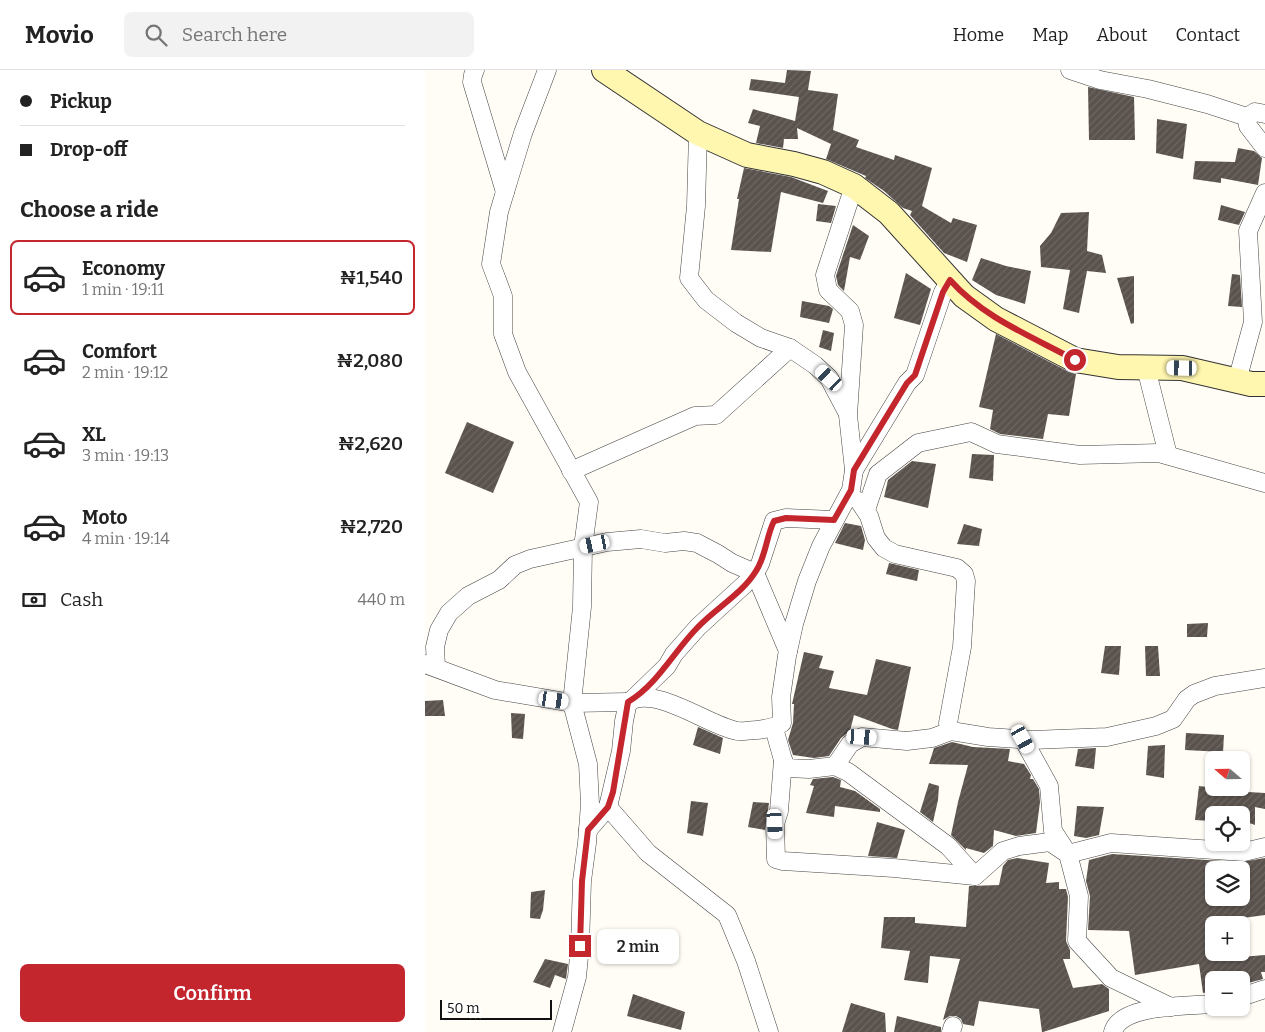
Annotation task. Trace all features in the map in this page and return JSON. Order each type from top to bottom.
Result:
[{"type":"street","points":[[475,70],[472,82],[505,192]]},
{"type":"street","points":[[547,70],[523,134],[499,212],[491,264],[503,296],[503,334],[517,372],[589,502],[583,547],[582,606],[573,703],[588,764],[590,804],[582,881],[577,977],[562,1032]]},
{"type":"street","points":[[604,70],[698,133],[747,155],[823,172],[854,186],[889,213],[964,296],[996,319],[1075,360],[1118,367],[1182,368],[1251,384],[1265,384]]},
{"type":"street","points":[[1070,70],[1100,80],[1207,104],[1247,117]]},
{"type":"street","points":[[1247,117],[1255,112],[1265,114]]},
{"type":"street","points":[[1247,117],[1248,126],[1265,148]]},
{"type":"street","points":[[698,133],[696,206],[689,278],[706,300],[736,323],[761,338],[790,348],[815,365],[829,378],[848,415]]},
{"type":"street","points":[[788,651],[755,573],[732,563],[697,543],[684,541],[665,543],[641,538],[583,547],[530,559],[515,565],[499,580],[468,596],[449,613],[439,630],[430,665],[495,690],[573,703],[631,701],[645,697],[680,708],[714,724],[738,731],[774,728],[782,724],[781,697],[788,651],[807,581],[821,546],[851,490],[854,470],[848,415],[854,325],[850,311],[828,290],[825,275],[854,186]]},
{"type":"street","points":[[1237,381],[1253,322],[1248,231],[1265,193]]},
{"type":"street","points":[[854,470],[907,383],[915,375],[943,292],[950,280]]},
{"type":"street","points":[[571,471],[695,416],[716,415],[790,348]]},
{"type":"street","points":[[1146,368],[1168,456]]},
{"type":"street","points":[[866,510],[878,474],[919,443],[971,432],[997,444],[1080,455],[1159,453],[1265,483]]},
{"type":"street","points":[[851,490],[866,510],[876,538],[884,548],[895,554],[957,568],[964,574],[966,581],[962,647],[948,723],[951,731]]},
{"type":"street","points":[[588,830],[608,807],[619,759],[624,721],[631,701],[667,666],[698,627],[755,573],[760,564],[774,521],[786,518],[834,520]]},
{"type":"street","points":[[835,766],[850,744],[862,737],[907,741],[932,738],[951,731],[988,737],[1023,739],[1107,737],[1157,726],[1173,719],[1187,699],[1194,694],[1215,686],[1265,678]]},
{"type":"street","points":[[774,728],[787,768],[809,769],[835,766],[848,772],[948,846],[975,876]]},
{"type":"street","points":[[1023,739],[1049,786],[1053,831],[1068,854],[1079,896],[1077,942],[1111,978],[1171,1007]]},
{"type":"street","points":[[783,760],[779,811],[775,824],[776,859],[783,861],[894,868],[975,876],[1003,851],[1019,846],[1050,842],[1068,854],[1111,843],[1244,852],[1265,847]]},
{"type":"street","points":[[608,807],[648,853],[727,915],[771,1031]]},
{"type":"street","points":[[1250,994],[1265,989]]},
{"type":"street","points":[[1113,1032],[1114,1027],[1129,1015],[1157,1008],[1205,1005]]},
{"type":"building","points":[[787,70],[811,71],[808,90],[838,94],[833,130],[859,140],[856,147],[894,160],[895,155],[932,168],[922,206],[951,223],[953,218],[977,225],[967,262],[944,253],[910,215],[912,211],[903,208],[884,191],[865,178],[866,176],[826,159],[831,144],[797,128],[798,139],[784,139],[783,148],[756,143],[760,126],[748,123],[753,109],[795,121],[799,97],[749,90],[751,79],[785,83]]},
{"type":"building","points":[[1088,87],[1134,97],[1135,140],[1089,140]]},
{"type":"building","points":[[1157,119],[1187,124],[1183,159],[1156,153]]},
{"type":"building","points":[[1238,148],[1254,151],[1262,158],[1258,185],[1221,178],[1221,183],[1193,179],[1195,161],[1235,162]]},
{"type":"building","points":[[744,168],[791,177],[828,191],[823,203],[781,192],[771,252],[731,250],[739,199],[737,199]]},
{"type":"building","points":[[818,204],[836,206],[831,223],[816,221]]},
{"type":"building","points":[[1221,205],[1245,212],[1239,225],[1218,220]]},
{"type":"building","points":[[1089,212],[1087,251],[1102,255],[1106,273],[1087,271],[1079,313],[1063,309],[1070,270],[1041,267],[1040,246],[1051,233],[1061,213]]},
{"type":"building","points":[[853,225],[869,236],[860,260],[850,257],[844,291],[838,285],[836,276]]},
{"type":"building","points":[[981,258],[1031,271],[1025,304],[996,295],[972,280]]},
{"type":"building","points":[[906,273],[931,289],[920,325],[894,318]]},
{"type":"building","points":[[1232,274],[1240,275],[1242,307],[1228,306]]},
{"type":"building","points":[[1134,276],[1134,323],[1131,324],[1117,278]]},
{"type":"building","points":[[802,301],[829,306],[833,309],[829,323],[800,317]]},
{"type":"building","points":[[823,330],[834,333],[831,351],[819,347]]},
{"type":"building","points":[[996,334],[1076,374],[1069,416],[1048,414],[1043,439],[1000,434],[990,429],[993,410],[979,407]]},
{"type":"building","points":[[467,422],[514,442],[493,493],[445,473]]},
{"type":"building","points":[[972,454],[994,455],[993,481],[969,478]]},
{"type":"building","points":[[912,461],[936,464],[928,508],[884,497],[888,480]]},
{"type":"building","points":[[845,523],[861,526],[865,540],[863,550],[835,543]]},
{"type":"building","points":[[964,524],[982,529],[979,546],[957,544]]},
{"type":"building","points":[[889,563],[919,570],[917,581],[886,574]]},
{"type":"building","points":[[1208,623],[1207,637],[1187,637],[1187,624]]},
{"type":"building","points":[[1105,646],[1121,646],[1119,675],[1101,673]]},
{"type":"building","points":[[1145,646],[1158,646],[1160,676],[1146,676]]},
{"type":"building","points":[[804,652],[823,656],[819,668],[834,671],[829,688],[867,695],[876,659],[911,667],[898,730],[854,715],[850,731],[841,738],[829,756],[814,758],[793,755],[788,740],[793,723],[794,704],[792,704]]},
{"type":"building","points":[[443,700],[445,716],[425,716],[425,701]]},
{"type":"building","points":[[511,713],[525,714],[523,739],[512,738]]},
{"type":"building","points":[[698,727],[723,738],[720,754],[693,745]]},
{"type":"building","points":[[1186,733],[1224,735],[1223,751],[1185,750]]},
{"type":"building","points":[[952,742],[973,747],[1010,749],[1008,761],[1024,764],[1031,775],[1030,779],[1033,779],[1039,789],[1040,802],[1036,833],[1016,836],[994,830],[993,846],[984,853],[966,848],[966,850],[951,835],[968,765],[929,764],[934,748]]},
{"type":"building","points":[[1165,745],[1164,778],[1146,775],[1148,746]]},
{"type":"building","points":[[1096,748],[1094,769],[1075,766],[1078,749]]},
{"type":"building","points":[[833,777],[841,780],[840,787],[855,791],[880,809],[880,812],[835,806],[834,817],[806,813],[814,786],[810,785],[813,779]]},
{"type":"building","points":[[929,783],[939,786],[933,822],[920,812]]},
{"type":"building","points":[[1199,786],[1205,787],[1205,796],[1250,796],[1250,792],[1265,793],[1265,809],[1255,807],[1255,825],[1250,823],[1250,806],[1205,806],[1205,821],[1195,820]]},
{"type":"building","points":[[691,801],[708,803],[703,836],[687,833]]},
{"type":"building","points":[[753,802],[769,803],[765,830],[748,827]]},
{"type":"building","points":[[1077,806],[1104,807],[1099,835],[1086,838],[1074,836]]},
{"type":"building","points":[[877,822],[905,830],[897,858],[868,856]]},
{"type":"building","points":[[1112,854],[1223,861],[1205,861],[1205,906],[1250,906],[1250,861],[1247,861],[1265,858],[1265,915],[1250,917],[1205,916],[1205,961],[1250,961],[1250,956],[1265,955],[1265,972],[1261,972],[1263,979],[1250,983],[1250,971],[1205,971],[1205,993],[1203,993],[1199,964],[1135,975],[1129,931],[1088,930],[1090,896],[1086,881],[1089,860]]},
{"type":"building","points":[[1017,858],[1049,863],[1046,883],[1059,882],[1059,889],[1066,889],[1068,897],[1066,941],[1070,950],[1070,959],[1063,959],[1073,988],[1102,984],[1109,989],[1109,1011],[1043,1032],[1039,1009],[979,1001],[974,1026],[963,1024],[961,1019],[956,1016],[950,1016],[943,1020],[960,959],[930,956],[928,983],[904,980],[910,951],[881,948],[884,917],[915,917],[915,923],[966,927],[969,886],[999,885],[1003,866],[1008,860]]},
{"type":"building","points":[[545,890],[540,919],[530,918],[531,892]]},
{"type":"building","points":[[545,959],[568,964],[566,979],[555,975],[550,988],[533,982]]},
{"type":"building","points":[[633,994],[685,1012],[681,1030],[627,1016]]},
{"type":"building","points":[[851,1003],[885,1013],[886,1032],[842,1032]]},
{"type":"building","points":[[897,1016],[941,1027],[941,1032],[894,1032]]},
{"type":"route","points":[[580,946],[582,881],[588,830],[608,807],[613,792],[628,702],[667,666],[698,627],[755,573],[760,564],[774,521],[786,518],[834,520],[851,490],[854,470],[907,383],[915,375],[943,292],[950,280],[964,296],[996,319],[1075,360]]}]
